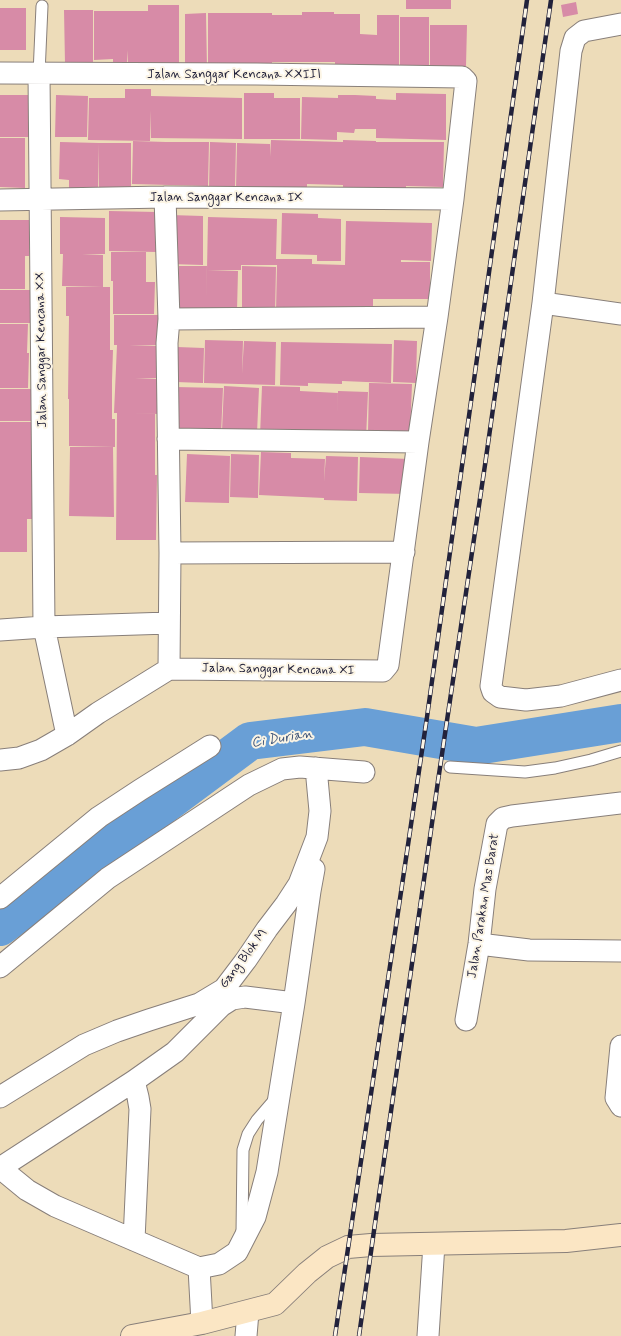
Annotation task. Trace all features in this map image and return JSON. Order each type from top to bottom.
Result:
[{"type":"street","points":[[620,675],[561,696],[526,700],[500,696],[493,692],[491,686],[543,303],[571,50],[575,38],[584,32],[621,24]]},
{"type":"street","name":"Jalan Sanggar Kencana XXIII","points":[[0,73],[257,74],[462,77],[466,81],[453,199]]},
{"type":"street","name":"Jalan Sanggar Kencana XX","points":[[39,74],[44,627],[67,735]]},
{"type":"street","points":[[0,760],[19,758],[41,750],[67,735],[98,713],[169,669],[170,553],[167,343],[169,319],[165,197]]},
{"type":"street","name":"Jalan Sanggar Kencana IX","points":[[0,200],[165,197],[453,199]]},
{"type":"street","points":[[170,553],[404,552],[418,442],[453,199]]},
{"type":"street","points":[[543,303],[621,314]]},
{"type":"street","points":[[169,319],[437,317]]},
{"type":"street","points":[[168,439],[418,442]]},
{"type":"street","name":"Jalan Sanggar Kencana XI","points":[[169,669],[383,671],[388,665],[404,552]]},
{"type":"street","points":[[0,630],[169,623]]},
{"type":"street","points":[[0,898],[99,817],[210,746]]},
{"type":"street","points":[[0,967],[108,878],[249,785],[282,769],[300,767],[364,772]]},
{"type":"street","name":"Gang Blok M","points":[[0,1097],[84,1045],[117,1031],[199,1004],[224,989],[300,884],[317,837],[320,811],[316,768]]},
{"type":"street","name":"Jalan Parakan Mas Barat","points":[[466,1020],[479,944],[485,889],[497,824],[503,818],[512,816],[621,803]]},
{"type":"street","points":[[294,1003],[245,997],[232,999],[221,1006],[175,1052],[134,1081],[0,1168],[27,1190],[55,1206],[199,1268],[219,1264],[237,1252],[255,1217],[267,1172],[294,1003],[310,890],[315,865]]},
{"type":"street","points":[[479,944],[529,950],[621,951]]},
{"type":"street","points":[[621,1046],[616,1098],[621,1106]]},
{"type":"street","points":[[134,1081],[140,1109],[134,1240]]},
{"type":"street","points":[[132,1336],[202,1323],[275,1304],[307,1273],[327,1257],[348,1247],[371,1245],[566,1241],[621,1235]]},
{"type":"street","points":[[428,1336],[434,1244]]},
{"type":"street","points":[[199,1268],[202,1323]]},
{"type":"street","points":[[246,1336],[248,1312]]},
{"type":"lane","points":[[39,74],[42,6]]},
{"type":"lane","points":[[450,767],[525,772],[555,768],[591,760],[621,751]]},
{"type":"building","points":[[406,0],[451,0],[451,9],[406,9]]},
{"type":"building","points":[[576,2],[578,14],[563,17],[561,5]]},
{"type":"building","points":[[148,5],[179,5],[179,69],[128,67],[128,50],[127,64],[113,64],[113,59],[94,60],[94,11],[148,11]]},
{"type":"building","points":[[0,8],[26,8],[26,50],[0,50]]},
{"type":"building","points":[[64,10],[93,10],[93,64],[65,64]]},
{"type":"building","points":[[302,12],[360,14],[360,34],[377,35],[377,15],[399,15],[399,70],[335,66],[335,62],[272,62],[272,68],[208,69],[208,13],[272,13],[272,15],[302,15]]},
{"type":"building","points":[[206,13],[207,69],[185,69],[185,14]]},
{"type":"building","points":[[400,17],[429,17],[429,70],[400,70]]},
{"type":"building","points":[[430,25],[467,25],[466,66],[430,66]]},
{"type":"building","points":[[125,89],[151,89],[151,96],[242,98],[242,139],[151,138],[151,110],[150,141],[88,140],[89,98],[125,98]]},
{"type":"building","points":[[244,93],[274,93],[274,98],[300,98],[300,139],[244,139]]},
{"type":"building","points":[[396,93],[446,94],[446,140],[376,138],[376,129],[355,129],[354,133],[337,132],[337,140],[301,139],[302,97],[338,98],[338,95],[355,95],[376,96],[376,99],[396,100]]},
{"type":"building","points":[[0,95],[31,95],[30,137],[0,137]]},
{"type":"building","points":[[56,95],[88,96],[87,137],[55,137]]},
{"type":"building","points":[[0,138],[25,138],[25,188],[0,187]]},
{"type":"building","points":[[271,140],[444,142],[443,187],[343,187],[343,185],[307,184],[307,187],[269,187],[269,190],[236,189],[237,143],[270,144],[270,157]]},
{"type":"building","points":[[133,141],[209,142],[208,186],[132,184]]},
{"type":"building","points":[[60,142],[99,143],[98,192],[69,191],[69,180],[59,179]]},
{"type":"building","points":[[210,142],[236,143],[235,189],[209,189]]},
{"type":"building","points":[[99,143],[131,143],[131,187],[99,187]]},
{"type":"building","points":[[109,211],[157,212],[157,252],[109,251]]},
{"type":"building","points":[[282,213],[318,214],[318,218],[341,219],[341,261],[317,261],[317,255],[281,254]]},
{"type":"building","points":[[170,215],[203,216],[203,265],[169,264]]},
{"type":"building","points":[[60,217],[105,218],[105,254],[82,254],[103,255],[103,287],[62,286],[63,254],[60,254]]},
{"type":"building","points":[[208,217],[277,219],[276,259],[312,259],[312,264],[345,265],[346,221],[432,223],[431,261],[401,260],[401,262],[430,262],[430,299],[373,299],[373,308],[276,312],[277,265],[241,265],[241,270],[207,270]]},
{"type":"building","points":[[0,220],[30,220],[29,256],[25,256],[25,289],[0,289]]},
{"type":"building","points":[[111,252],[146,252],[146,282],[155,282],[154,314],[113,314]]},
{"type":"building","points":[[179,266],[207,266],[206,311],[178,310]]},
{"type":"building","points":[[242,266],[276,267],[275,315],[242,314]]},
{"type":"building","points":[[207,270],[238,271],[237,311],[206,310]]},
{"type":"building","points":[[66,287],[110,287],[110,350],[113,350],[112,419],[115,419],[115,447],[69,446],[69,316],[66,316]]},
{"type":"building","points":[[0,290],[31,290],[30,323],[0,323]]},
{"type":"building","points":[[114,315],[159,315],[159,345],[129,346],[159,346],[158,378],[135,379],[158,379],[158,414],[127,413],[155,414],[155,475],[157,475],[156,540],[116,540],[117,413],[114,413],[117,345],[114,345]]},
{"type":"building","points":[[0,324],[28,324],[28,388],[0,388]]},
{"type":"building","points":[[205,340],[243,341],[242,374],[244,341],[276,342],[275,385],[204,383]]},
{"type":"building","points":[[394,340],[417,341],[416,383],[393,382]]},
{"type":"building","points":[[281,342],[392,344],[391,383],[342,381],[342,384],[308,383],[308,386],[280,385]]},
{"type":"building","points":[[177,347],[204,348],[203,383],[176,382]]},
{"type":"building","points":[[369,383],[412,384],[410,434],[368,432]]},
{"type":"building","points":[[224,386],[259,388],[257,433],[222,431]]},
{"type":"building","points":[[262,386],[300,387],[300,391],[338,393],[338,391],[368,392],[366,439],[260,436]]},
{"type":"building","points":[[175,387],[223,388],[221,435],[173,433]]},
{"type":"building","points":[[0,389],[33,389],[32,421],[0,421]]},
{"type":"building","points":[[0,422],[34,422],[36,519],[27,519],[27,552],[0,552]]},
{"type":"building","points":[[70,447],[113,447],[114,517],[69,516]]},
{"type":"building","points":[[261,452],[291,453],[291,458],[325,459],[324,482],[326,456],[358,457],[357,501],[259,495]]},
{"type":"building","points":[[187,454],[230,456],[229,503],[185,502]]},
{"type":"building","points":[[231,454],[259,455],[258,498],[230,497]]},
{"type":"building","points":[[360,457],[409,459],[408,494],[359,493]]},
{"type":"waterway","name":"Ci Durian","points":[[0,927],[250,741],[365,727],[476,746],[621,723]]},
{"type":"railway","points":[[335,1336],[427,717],[527,0]]},
{"type":"railway","points":[[359,1336],[551,0]]}]
